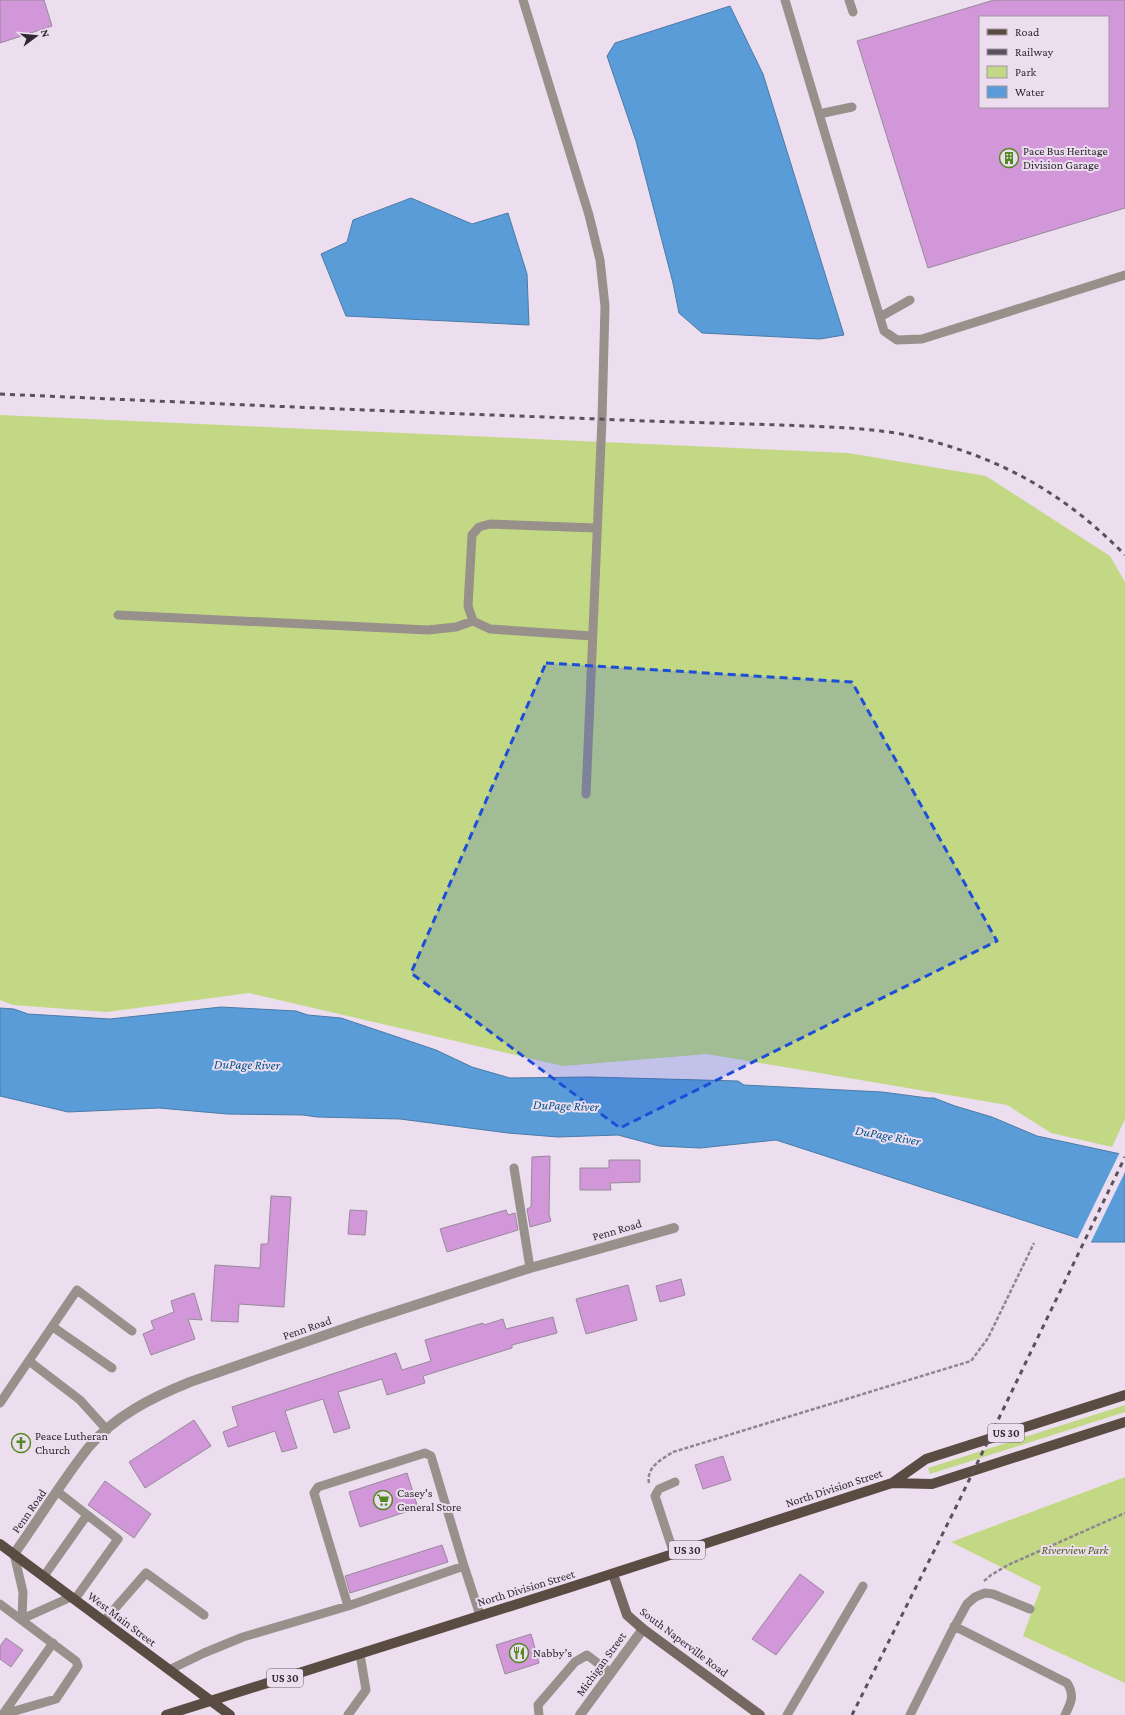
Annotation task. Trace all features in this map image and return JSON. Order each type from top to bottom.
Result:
[{"type":"main road","name":"North Division Street","points":[[166,1715],[613,1574],[892,1482],[926,1459],[1125,1395]]},
{"type":"main road","name":"North Division Street","points":[[892,1482],[932,1484],[1125,1422]]},
{"type":"main road","name":"West Main Street","points":[[0,1544],[209,1701],[230,1715]]},
{"type":"main road","name":"South Naperville Road","points":[[613,1574],[627,1615],[643,1629],[760,1715]]},
{"type":"street","name":"Penn Road","points":[[14,1554],[89,1447],[127,1414],[147,1401],[190,1382],[363,1322],[530,1268],[674,1228]]},
{"type":"street","name":"Michigan Street","points":[[580,1715],[643,1629]]},
{"type":"lane","points":[[524,0],[589,214],[600,260],[605,306],[602,419],[596,528],[586,794]]},
{"type":"lane","points":[[785,0],[884,331],[897,340],[922,339],[1125,275]]},
{"type":"lane","points":[[849,0],[852,12]]},
{"type":"lane","points":[[819,114],[852,107]]},
{"type":"lane","points":[[880,317],[910,300]]},
{"type":"lane","points":[[473,621],[468,606],[472,535],[479,527],[490,524],[596,528]]},
{"type":"lane","points":[[118,616],[428,630],[456,627],[473,621],[490,629],[592,636]]},
{"type":"lane","points":[[514,1168],[530,1268]]},
{"type":"lane","points":[[0,1403],[78,1290],[132,1331]]},
{"type":"lane","points":[[53,1326],[112,1368]]},
{"type":"lane","points":[[29,1361],[80,1400],[107,1430]]},
{"type":"lane","points":[[348,1606],[314,1494],[318,1487],[426,1453],[431,1456],[480,1615]]},
{"type":"lane","points":[[674,1554],[655,1496],[659,1489],[675,1482]]},
{"type":"lane","points":[[22,1619],[73,1598],[118,1539],[58,1492]]},
{"type":"lane","points":[[44,1576],[87,1515]]},
{"type":"lane","points":[[14,1554],[23,1592],[22,1619]]},
{"type":"lane","points":[[169,1670],[204,1653],[243,1638],[348,1606],[464,1566]]},
{"type":"lane","points":[[104,1621],[146,1573],[204,1615]]},
{"type":"lane","points":[[787,1715],[863,1586]]},
{"type":"lane","points":[[910,1715],[954,1626],[967,1604],[975,1597],[985,1593],[993,1594],[1030,1609]]},
{"type":"lane","points":[[0,1604],[76,1661],[78,1666],[56,1699],[2,1715]]},
{"type":"lane","points":[[954,1626],[1068,1683],[1072,1690],[1072,1699],[1065,1715]]},
{"type":"lane","points":[[2,1715],[53,1643]]},
{"type":"lane","points":[[348,1715],[366,1690],[360,1654]]},
{"type":"lane","points":[[539,1715],[538,1705],[575,1662],[587,1655],[611,1673]]},
{"type":"path","points":[[655,1496],[648,1481],[652,1468],[673,1452],[971,1361],[988,1338],[1034,1242]]},
{"type":"path","points":[[975,1597],[981,1584],[991,1575],[1125,1513]]},
{"type":"highlighted area","points":[[546,663],[852,682],[997,941],[620,1128],[411,973]]},
{"type":"green space","points":[[0,415],[848,453],[986,476],[1110,556],[1125,582],[1125,1119],[1112,1147],[1051,1133],[1007,1105],[707,1054],[563,1066],[249,993],[107,1012],[13,1005],[0,1000]]},
{"type":"green space","points":[[1125,1405],[1125,1412],[930,1474],[928,1468]]},
{"type":"green space","name":"Riverview Park","points":[[1125,1477],[1125,1683],[1023,1636],[1041,1587],[951,1542]]},
{"type":"water","points":[[730,6],[763,74],[844,335],[820,339],[702,333],[679,313],[673,283],[636,141],[607,56],[615,43]]},
{"type":"water","points":[[411,198],[472,224],[508,213],[527,274],[529,325],[346,316],[321,254],[347,242],[353,220]]},
{"type":"water","name":"DuPage River","points":[[221,1007],[296,1011],[308,1015],[341,1018],[436,1050],[472,1067],[510,1078],[590,1077],[738,1081],[744,1085],[882,1092],[934,1098],[992,1117],[1037,1136],[1125,1155],[1125,1242],[1090,1242],[776,1140],[700,1148],[659,1146],[618,1135],[558,1137],[508,1133],[400,1119],[227,1114],[159,1108],[68,1112],[0,1096],[0,1008],[14,1009],[28,1014],[110,1019]]},
{"type":"pier","points":[[1120,1152],[1125,1153],[1125,1172],[1090,1244],[1077,1240]]},
{"type":"building","points":[[0,0],[44,0],[52,26],[0,43]]},
{"type":"building","name":"Pace Bus Heritage Division Garage","points":[[994,0],[1125,0],[1125,208],[928,268],[857,41]]},
{"type":"building","points":[[550,1156],[549,1214],[551,1221],[530,1227],[527,1209],[531,1207],[532,1157]]},
{"type":"building","points":[[609,1160],[640,1160],[640,1182],[610,1183],[611,1190],[580,1190],[580,1168],[609,1168]]},
{"type":"building","points":[[271,1196],[291,1197],[284,1307],[239,1304],[238,1322],[211,1321],[215,1265],[260,1268],[261,1244],[268,1244]]},
{"type":"building","points":[[350,1210],[367,1211],[365,1235],[348,1234]]},
{"type":"building","points":[[506,1210],[508,1215],[515,1213],[518,1230],[447,1252],[440,1229]]},
{"type":"building","points":[[681,1279],[685,1295],[660,1302],[656,1286]]},
{"type":"building","points":[[628,1285],[637,1320],[586,1334],[576,1299]]},
{"type":"building","points":[[194,1293],[202,1320],[188,1319],[195,1339],[151,1355],[143,1334],[154,1329],[151,1321],[174,1312],[171,1301]]},
{"type":"building","points":[[553,1317],[557,1333],[512,1345],[512,1348],[423,1376],[425,1383],[387,1395],[382,1379],[338,1392],[350,1428],[334,1433],[323,1399],[285,1411],[297,1448],[282,1452],[275,1431],[228,1447],[223,1432],[238,1426],[232,1407],[396,1353],[402,1370],[431,1361],[425,1340],[483,1323],[484,1325],[503,1319],[506,1329]]},
{"type":"building","points":[[194,1420],[211,1446],[145,1488],[129,1462]]},
{"type":"building","points":[[723,1456],[731,1480],[703,1489],[695,1465]]},
{"type":"building","name":"Casey's General Store","points":[[407,1473],[418,1508],[360,1527],[349,1492]]},
{"type":"building","points":[[105,1481],[151,1514],[134,1538],[88,1505]]},
{"type":"building","name":"Casey's General Store","points":[[442,1545],[448,1562],[350,1593],[345,1576]]},
{"type":"building","points":[[800,1574],[824,1592],[776,1655],[752,1639]]},
{"type":"building","name":"Nabby’s","points":[[531,1634],[539,1663],[505,1674],[496,1645]]},
{"type":"building","points":[[6,1638],[23,1650],[11,1667],[0,1659],[0,1646]]},
{"type":"railway","points":[[0,394],[646,421],[816,426],[851,428],[903,434],[950,447],[1006,468],[1056,497],[1102,533],[1125,555]]},
{"type":"railway","points":[[852,1715],[957,1505],[1125,1157]]},
{"type":"place","name":"Pace Bus Heritage Division Garage","points":[[1009,158]]},
{"type":"place","name":"Peace Lutheran Church","points":[[21,1443]]},
{"type":"place","name":"Casey's General Store","points":[[383,1500]]},
{"type":"place","name":"Nabby’s","points":[[519,1653]]}]
